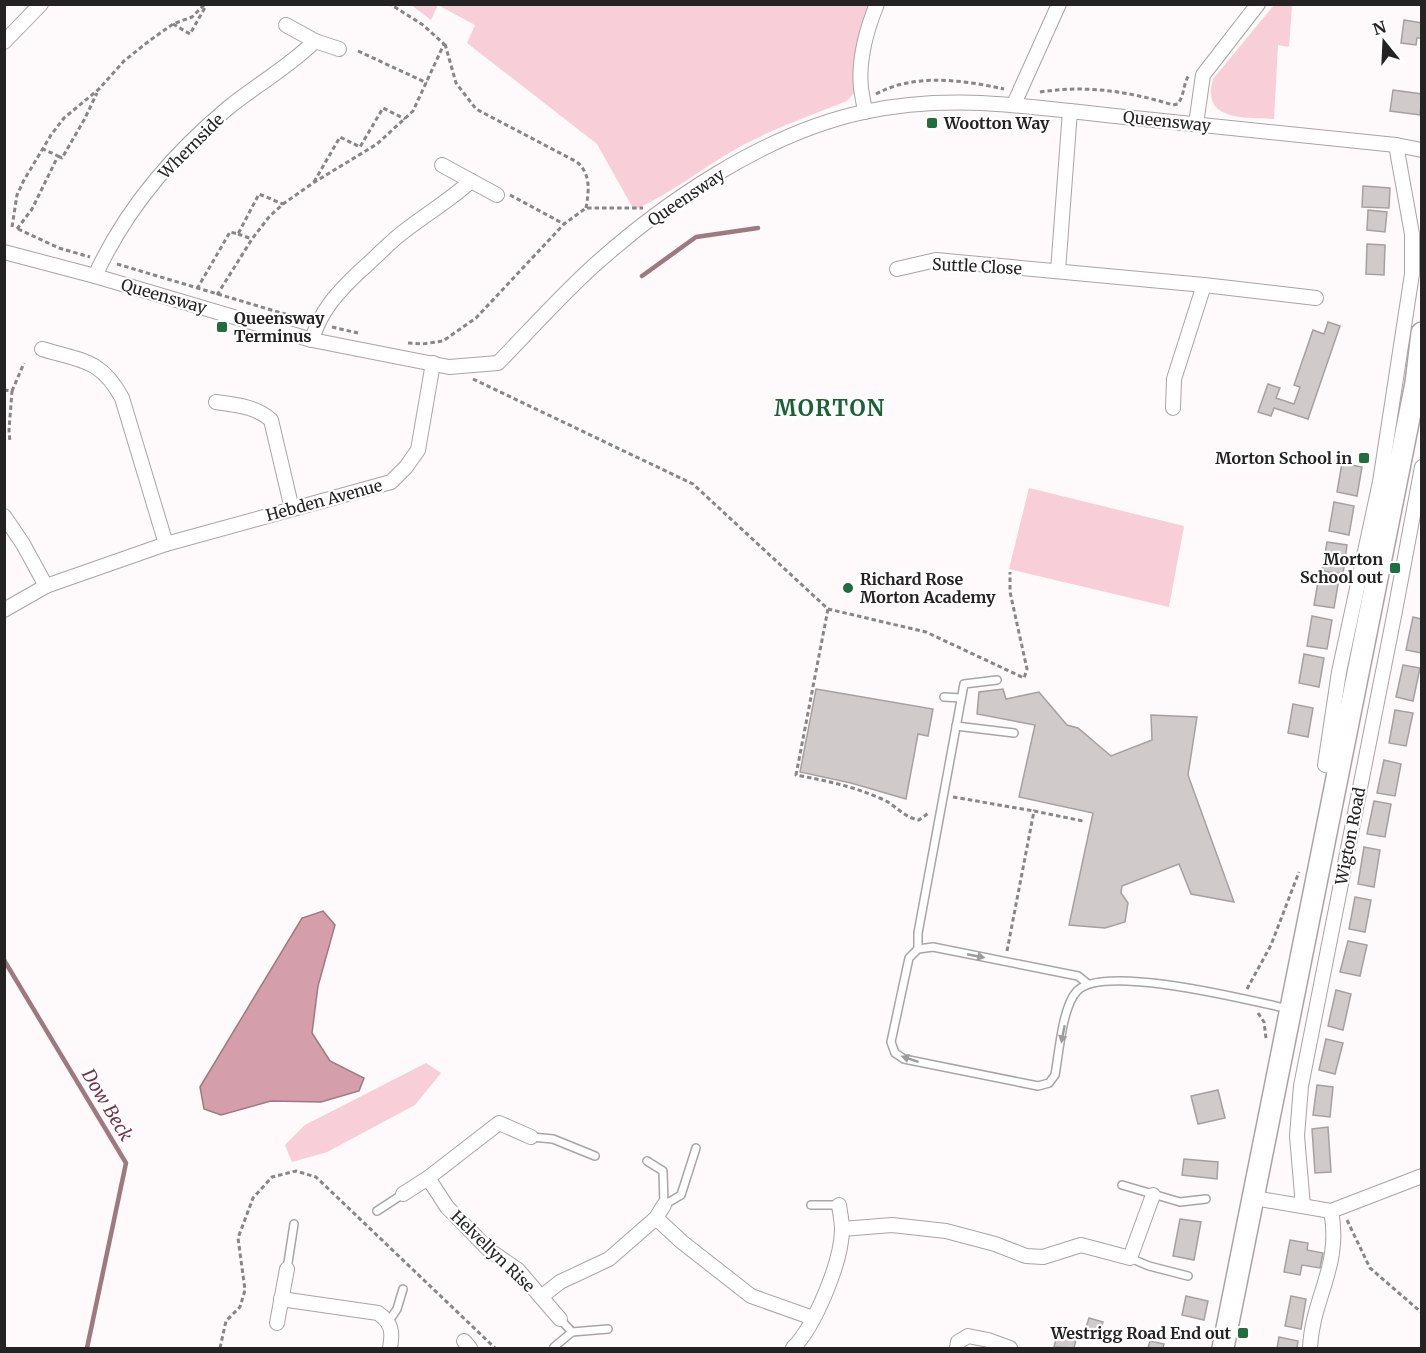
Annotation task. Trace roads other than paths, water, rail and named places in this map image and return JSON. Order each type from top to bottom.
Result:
[{"type":"main road","name":"Wigton Road","points":[[1223,1348],[1416,383],[1422,333]]},
{"type":"street","points":[[4,42],[41,4]]},
{"type":"street","points":[[865,112],[861,88],[861,64],[865,38],[877,4]]},
{"type":"street","points":[[1014,104],[1059,4]]},
{"type":"street","points":[[1196,124],[1203,75],[1258,4]]},
{"type":"street","points":[[286,25],[315,41],[339,49]]},
{"type":"street","name":"Whernside","points":[[95,276],[102,260],[137,203],[169,164],[229,108],[315,41]]},
{"type":"street","name":"Queensway","points":[[4,252],[95,276],[312,340],[448,366],[498,363],[588,272],[673,203],[747,157],[807,129],[865,112],[936,102],[1014,104],[1396,145],[1422,150]]},
{"type":"street","points":[[1058,271],[1070,111]]},
{"type":"street","name":"Wigton Road","points":[[1340,767],[1325,765],[1339,672],[1380,482],[1412,274],[1412,234],[1396,145]]},
{"type":"street","points":[[442,165],[503,195]]},
{"type":"street","points":[[312,340],[317,323],[342,288],[398,236],[436,210],[471,181]]},
{"type":"street","name":"Suttle Close","points":[[897,269],[936,260],[1316,298]]},
{"type":"street","points":[[1173,408],[1174,380],[1204,285]]},
{"type":"street","points":[[42,349],[95,365],[113,381],[123,398],[166,544]]},
{"type":"street","name":"Hebden Avenue","points":[[4,610],[46,586],[166,544],[391,482],[418,450],[433,363]]},
{"type":"street","points":[[216,402],[261,411],[271,420],[292,509]]},
{"type":"street","name":"Wigton Road","points":[[1303,1206],[1297,1136],[1301,1086],[1422,467]]},
{"type":"street","points":[[4,516],[23,543],[46,586]]},
{"type":"street","points":[[403,1194],[428,1178],[499,1123],[531,1137]]},
{"type":"street","points":[[1254,1198],[1336,1209],[1422,1176]]},
{"type":"street","name":"Helvellyn Rise","points":[[428,1178],[447,1207],[489,1250],[518,1270],[541,1297],[560,1282],[609,1259],[656,1218],[664,1205]]},
{"type":"street","points":[[842,1229],[892,1226],[946,1230],[996,1244],[1026,1256],[1043,1257],[1081,1245],[1130,1258],[1153,1195]]},
{"type":"street","points":[[793,1348],[813,1318],[835,1270],[842,1229],[839,1205]]},
{"type":"street","points":[[1310,1348],[1311,1332],[1332,1260],[1336,1209]]},
{"type":"street","points":[[656,1218],[682,1242],[751,1296],[813,1318]]},
{"type":"street","points":[[277,1323],[287,1269]]},
{"type":"street","points":[[541,1297],[560,1319]]},
{"type":"street","points":[[281,1299],[378,1312],[389,1321],[393,1335],[390,1348]]},
{"type":"street","points":[[957,1348],[958,1342],[968,1336],[1010,1348]]},
{"type":"lane","points":[[918,949],[918,933],[964,684],[997,680]]},
{"type":"lane","points":[[944,696],[961,698]]},
{"type":"lane","points":[[956,726],[1014,733]]},
{"type":"lane","points":[[1088,984],[1078,976],[933,947],[918,949],[909,958],[891,1042],[895,1053],[904,1059],[1038,1086],[1049,1083],[1055,1075],[1070,1003],[1077,991],[1088,984],[1159,983],[1291,1010]]},
{"type":"lane","points":[[531,1137],[553,1139],[595,1156]]},
{"type":"lane","points":[[647,1161],[663,1171],[664,1205],[681,1196],[696,1148]]},
{"type":"lane","points":[[1122,1185],[1180,1202],[1206,1199]]},
{"type":"lane","points":[[377,1211],[403,1194]]},
{"type":"lane","points":[[811,1205],[839,1205]]},
{"type":"lane","points":[[287,1269],[294,1224]]},
{"type":"lane","points":[[1130,1258],[1149,1266],[1188,1276]]},
{"type":"lane","points":[[389,1321],[397,1309],[403,1289]]},
{"type":"lane","points":[[560,1319],[572,1332]]},
{"type":"lane","points":[[554,1347],[572,1332],[608,1329]]},
{"type":"waterway","name":"Dow Beck","points":[[642,276],[696,237],[758,228]]},
{"type":"waterway","name":"Dow Beck","points":[[4,960],[126,1163],[87,1348]]},
{"type":"place","name":"Wootton Way","points":[[932,123]]},
{"type":"place","name":"Queensway Terminus","points":[[222,327]]},
{"type":"place","name":"Morton School in","points":[[1364,458]]},
{"type":"place","name":"Morton School out","points":[[1395,568]]},
{"type":"place","name":"Richard Rose Morton Academy","points":[[848,588]]},
{"type":"place","name":"Westrigg Road End out","points":[[1243,1333]]},
{"type":"district","name":"MORTON","points":[[830,408]]}]
